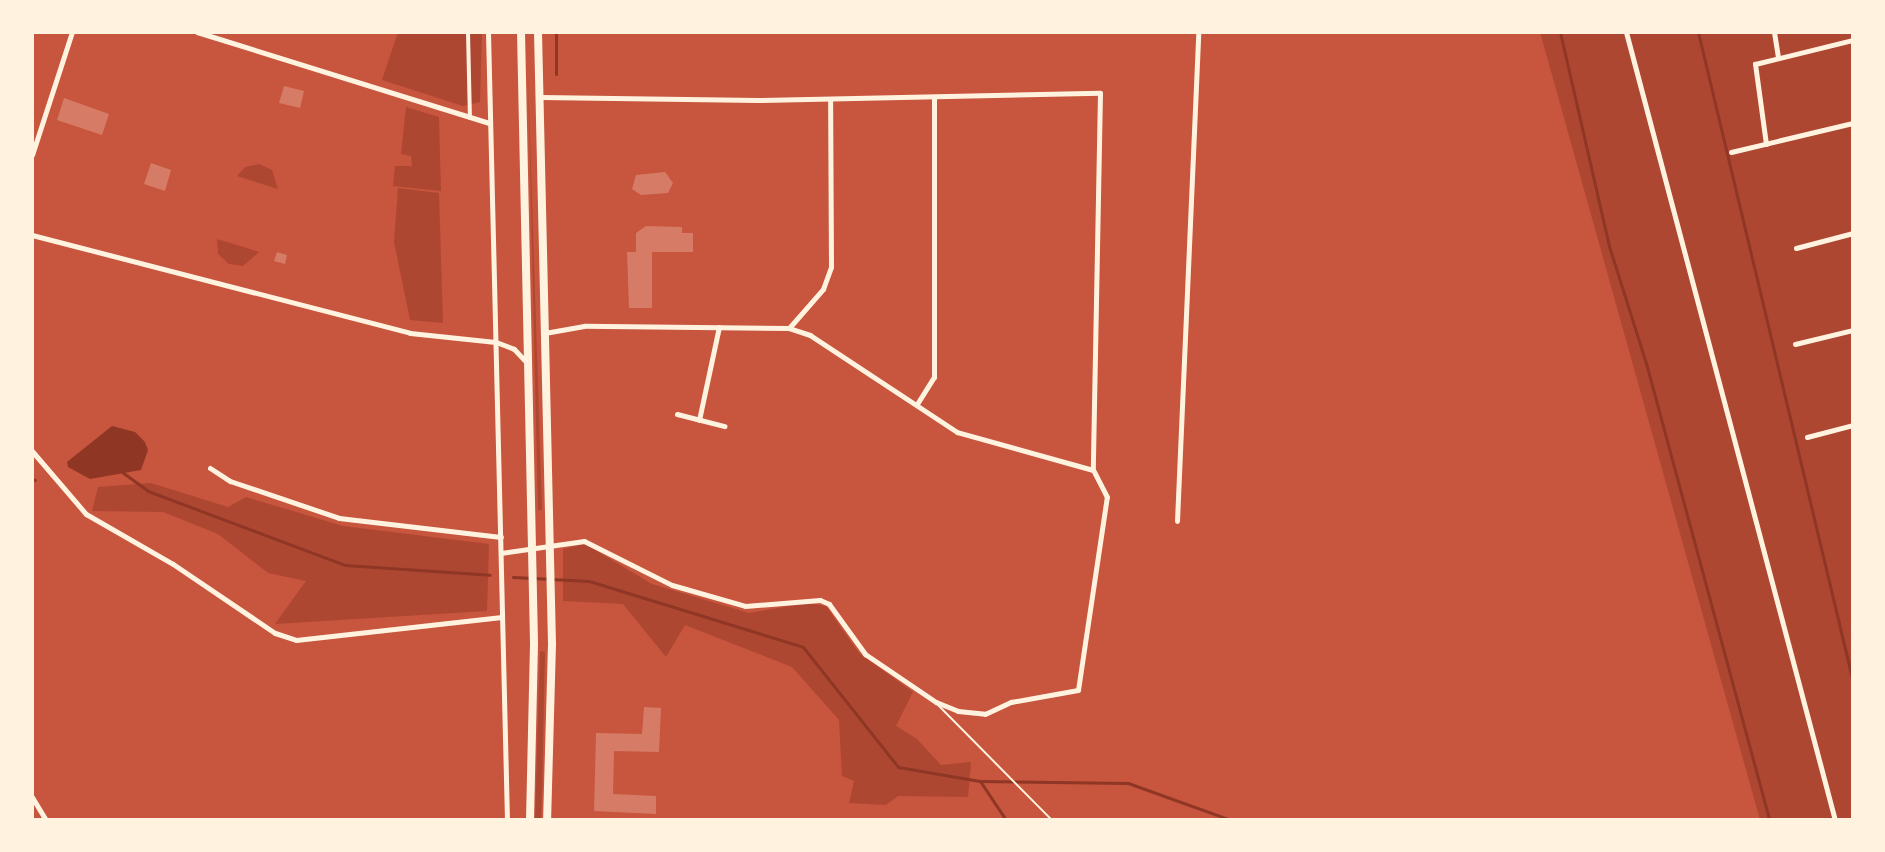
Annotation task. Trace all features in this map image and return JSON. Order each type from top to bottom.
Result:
[{"type":"highway","points":[[521,32],[534,644],[530,820]]},
{"type":"highway","points":[[538,32],[552,644],[547,820]]},
{"type":"street","points":[[32,155],[72,32]]},
{"type":"street","points":[[197,32],[489,123]]},
{"type":"street","points":[[468,32],[470,118]]},
{"type":"street","points":[[488,32],[507,820]]},
{"type":"street","points":[[1177,521],[1198,32]]},
{"type":"street","points":[[1626,32],[1835,820]]},
{"type":"street","points":[[1774,32],[1778,58]]},
{"type":"street","points":[[1766,144],[1755,64],[1853,40]]},
{"type":"street","points":[[501,553],[584,541],[672,585],[745,606],[820,600],[829,604],[865,654],[936,702],[985,714],[1011,702],[1078,690],[1107,497],[1093,470],[1100,93],[830,99],[539,97]]},
{"type":"street","points":[[917,404],[934,377],[934,97]]},
{"type":"street","points":[[789,328],[823,289],[831,267],[830,99]]},
{"type":"street","points":[[1731,152],[1853,123]]},
{"type":"street","points":[[1796,248],[1853,233]]},
{"type":"street","points":[[32,235],[410,333],[496,342],[514,349],[528,366]]},
{"type":"street","points":[[544,333],[584,326],[789,328],[810,335],[957,432],[1093,470]]},
{"type":"street","points":[[699,420],[719,327]]},
{"type":"street","points":[[514,349],[524,341],[528,329]]},
{"type":"street","points":[[1795,344],[1853,330]]},
{"type":"street","points":[[677,414],[724,426]]},
{"type":"street","points":[[1807,437],[1853,425]]},
{"type":"street","points":[[32,451],[86,514],[173,564],[275,633],[296,640],[502,617]]},
{"type":"street","points":[[210,468],[230,481],[339,518],[501,537]]},
{"type":"street","points":[[32,797],[46,820]]},
{"type":"lane","points":[[936,702],[1026,789],[1052,820]]},
{"type":"shaded area","points":[[398,32],[482,32],[480,102],[463,106],[382,80]]},
{"type":"shaded area","points":[[1540,32],[1853,32],[1853,820],[1760,820]]},
{"type":"shaded area","points":[[528,76],[542,510],[538,510]]},
{"type":"shaded area","points":[[406,107],[439,117],[441,191],[393,186],[395,166],[412,166],[411,156],[401,154]]},
{"type":"shaded area","points":[[259,164],[272,170],[278,189],[237,176],[245,167]]},
{"type":"shaded area","points":[[398,188],[439,193],[443,323],[410,320],[394,242]]},
{"type":"shaded area","points":[[217,239],[259,252],[243,266],[229,264],[218,254]]},
{"type":"shaded area","points":[[112,426],[135,432],[145,442],[148,450],[141,470],[90,479],[68,467],[67,462]]},
{"type":"shaded area","points":[[151,483],[228,507],[246,497],[343,526],[489,544],[487,611],[275,624],[306,581],[268,573],[218,534],[163,512],[92,511],[98,487]]},
{"type":"shaded area","points":[[585,544],[652,584],[749,613],[808,603],[826,606],[859,653],[913,692],[896,726],[917,739],[941,765],[971,762],[968,797],[898,796],[886,805],[849,803],[854,781],[842,776],[839,720],[792,667],[685,625],[666,657],[623,604],[563,601],[563,549]]},
{"type":"shaded area","points":[[540,651],[545,652],[542,792],[541,820],[535,820]]},
{"type":"building","points":[[284,86],[304,91],[300,108],[279,103]]},
{"type":"building","points":[[64,98],[109,114],[102,135],[57,120]]},
{"type":"building","points":[[151,163],[171,170],[165,191],[144,184]]},
{"type":"building","points":[[665,172],[673,183],[668,193],[641,195],[632,189],[636,175]]},
{"type":"building","points":[[646,226],[682,227],[682,233],[693,233],[693,252],[652,252],[652,308],[629,308],[627,252],[636,252],[636,233]]},
{"type":"building","points":[[277,252],[287,255],[285,264],[274,261]]},
{"type":"building","points":[[644,707],[661,708],[659,752],[614,751],[613,794],[656,796],[656,814],[594,811],[596,733],[642,734]]},
{"type":"waterway","points":[[556,32],[556,74]]},
{"type":"waterway","points":[[1560,32],[1609,246],[1646,363],[1769,820]]},
{"type":"waterway","points":[[1698,32],[1853,682]]},
{"type":"waterway","points":[[122,472],[148,491],[345,565],[490,575]]},
{"type":"waterway","points":[[513,577],[589,581],[803,647],[898,767],[980,781],[1128,783],[1231,820]]},
{"type":"waterway","points":[[980,781],[1006,820]]}]
